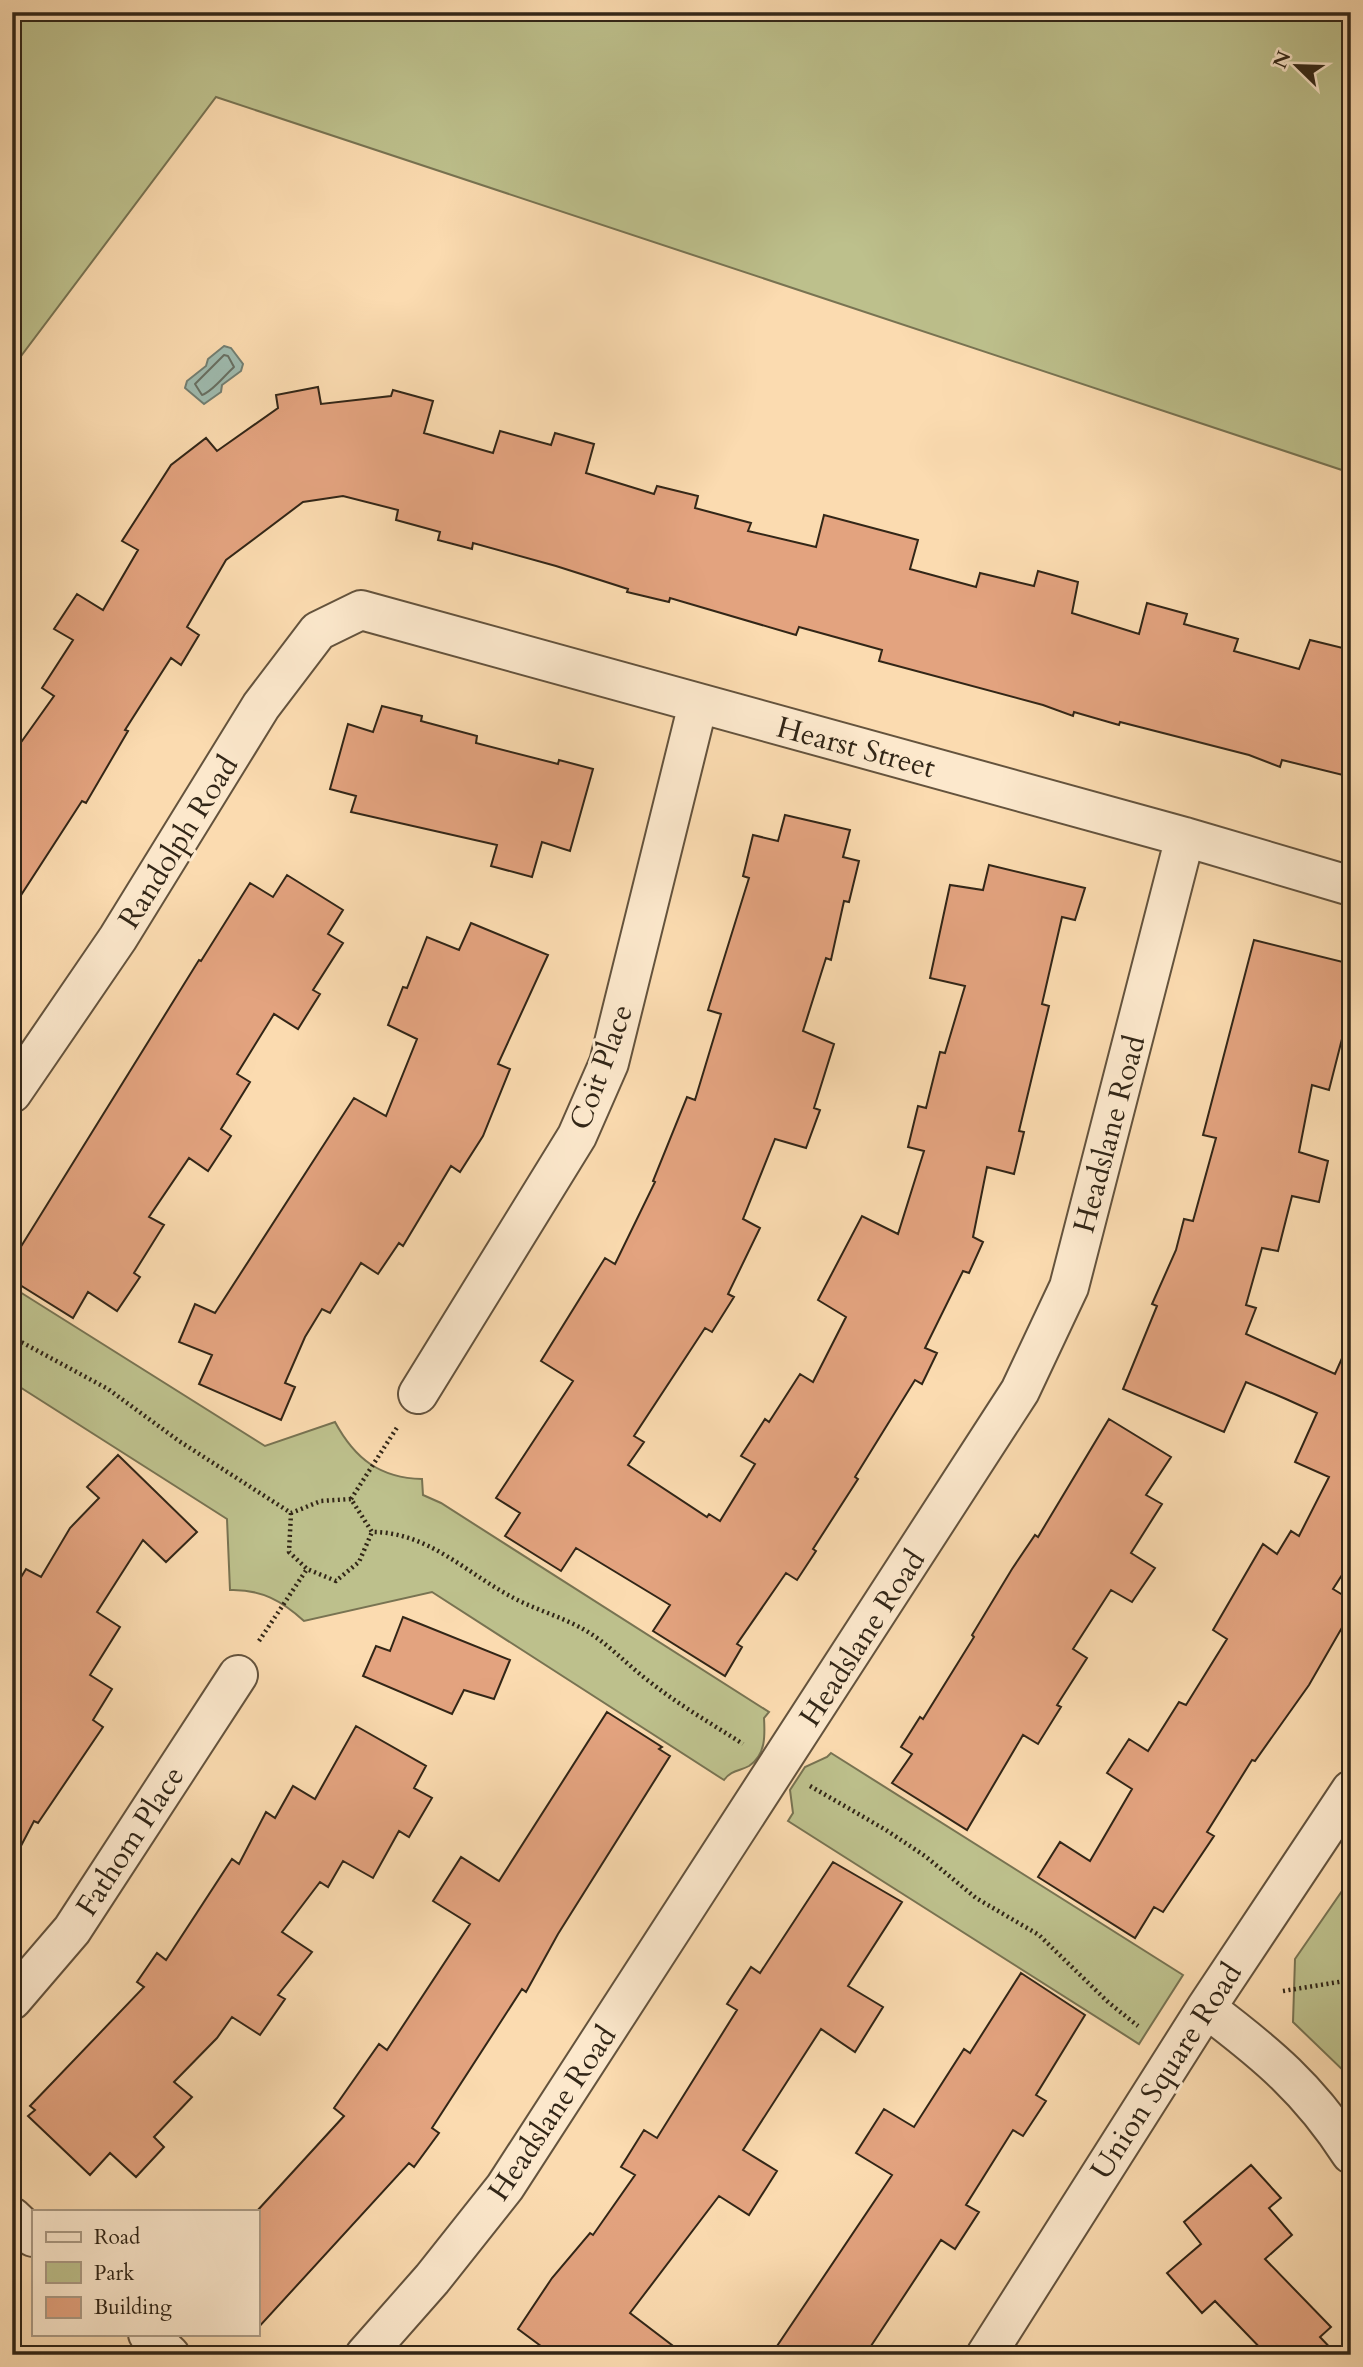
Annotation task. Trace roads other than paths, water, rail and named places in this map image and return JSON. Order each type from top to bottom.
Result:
[{"type":"street","name":"Hearst Street","points":[[361,610],[1185,837],[1351,886]]},
{"type":"street","name":"Randolph Road","points":[[12,1094],[118,938],[261,706],[318,631],[361,610]]},
{"type":"street","name":"Coit Place","points":[[418,1394],[578,1136],[609,1063],[698,704]]},
{"type":"street","name":"Headslane Road","points":[[365,2355],[432,2279],[505,2187],[1020,1391],[1069,1287],[1185,837]]},
{"type":"street","name":"Fathom Place","points":[[12,2000],[72,1930],[238,1675]]},
{"type":"street","name":"Union Square Road","points":[[986,2355],[1206,2008],[1351,1790]]},
{"type":"street","points":[[1206,2008],[1281,2067],[1317,2105],[1351,2154]]},
{"type":"street","points":[[12,2217],[32,2236]]},
{"type":"street","points":[[150,2336],[170,2355]]},
{"type":"water","points":[[224,346],[231,348],[243,364],[241,371],[222,385],[221,392],[204,404],[185,388],[187,381],[206,366],[208,359]]}]
